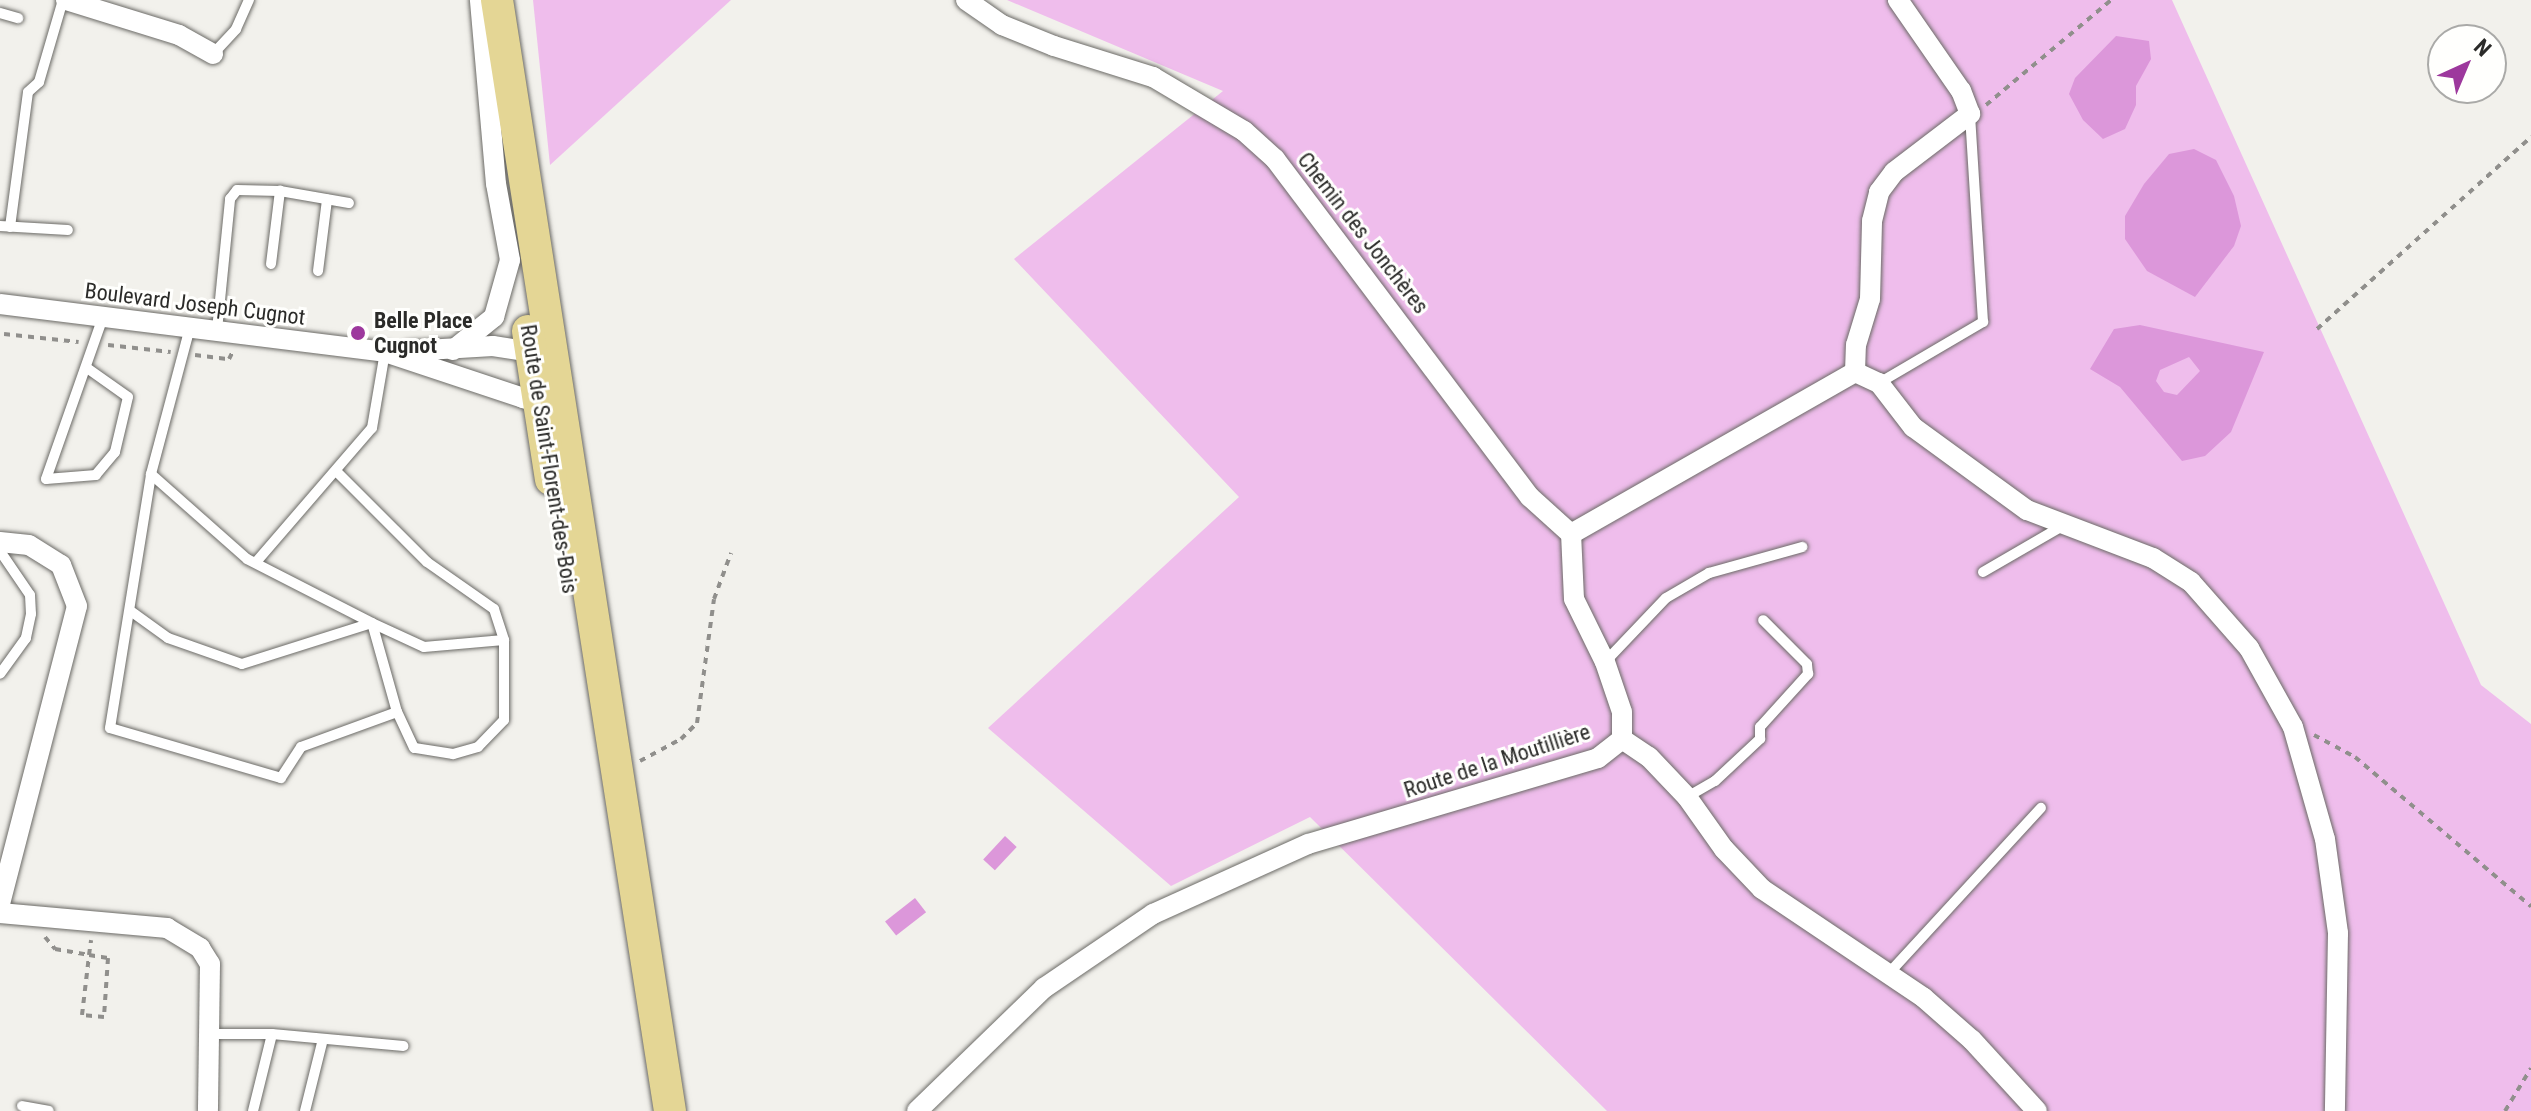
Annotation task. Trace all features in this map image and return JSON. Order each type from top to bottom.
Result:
[{"type":"main road","name":"Route de Saint-Florent-des-Bois","points":[[480,0],[602,760],[638,913]]},
{"type":"main road","name":"Route de Saint-Florent-des-Bois","points":[[497,0],[621,779],[638,913],[670,1111]]},
{"type":"street","points":[[65,0],[179,35],[213,54]]},
{"type":"street","points":[[453,350],[494,317],[510,260],[496,184],[480,0]]},
{"type":"street","name":"Chemin des Jonchères","points":[[966,0],[1002,25],[1054,46],[1153,77],[1244,131],[1275,159],[1530,497],[1571,534]]},
{"type":"street","points":[[1855,372],[1856,345],[1870,299],[1872,221],[1879,192],[1894,172],[1970,114],[1961,91],[1898,0]]},
{"type":"street","name":"Boulevard Joseph Cugnot","points":[[0,304],[385,352],[539,377]]},
{"type":"street","points":[[546,304],[539,377],[568,519],[590,590]]},
{"type":"street","name":"Boulevard Joseph Cugnot","points":[[385,352],[493,346],[539,377]]},
{"type":"street","points":[[1571,534],[1855,372]]},
{"type":"street","points":[[1855,372],[1879,383],[1913,427],[2027,510],[2153,558],[2191,582],[2249,648],[2293,727],[2325,839],[2338,933],[2335,1111]]},
{"type":"street","name":"Route de la Moutillière","points":[[917,1111],[1044,988],[1153,914],[1308,844],[1598,758],[1622,739],[1622,712],[1605,662],[1574,599],[1571,534]]},
{"type":"street","points":[[0,542],[29,545],[61,565],[77,606],[0,904]]},
{"type":"street","points":[[1622,739],[1649,757],[1687,797],[1724,849],[1762,889],[1890,972],[1972,1040],[2037,1111]]},
{"type":"street","points":[[0,913],[167,928],[185,934],[210,964],[208,1111]]},
{"type":"lane","points":[[65,0],[39,82],[28,92],[5,226],[68,230]]},
{"type":"lane","points":[[213,54],[236,29],[249,0]]},
{"type":"lane","points":[[0,13],[18,18]]},
{"type":"lane","points":[[1879,383],[1983,322],[1970,114]]},
{"type":"lane","points":[[217,330],[230,199],[237,190],[280,191],[349,203]]},
{"type":"lane","points":[[271,264],[280,191]]},
{"type":"lane","points":[[318,271],[327,200]]},
{"type":"lane","points":[[87,368],[128,397],[115,452],[96,475],[46,479],[103,317]]},
{"type":"lane","points":[[190,327],[151,474],[132,612],[110,728],[281,778],[301,747],[397,712]]},
{"type":"lane","points":[[257,561],[338,473],[372,428],[385,352]]},
{"type":"lane","points":[[338,473],[427,562],[494,609],[504,640],[504,720],[478,747],[453,754],[414,748],[397,712],[372,623]]},
{"type":"lane","points":[[151,474],[247,559],[257,561],[372,623],[424,647],[504,640]]},
{"type":"lane","points":[[1983,572],[2065,524]]},
{"type":"lane","points":[[1605,662],[1666,598],[1709,573],[1802,547]]},
{"type":"lane","points":[[0,551],[30,595],[31,614],[26,638],[0,674]]},
{"type":"lane","points":[[132,612],[168,638],[242,664],[372,623]]},
{"type":"lane","points":[[1687,797],[1715,781],[1760,739],[1760,727],[1808,674],[1807,664],[1763,620]]},
{"type":"lane","points":[[1890,972],[2041,808]]},
{"type":"lane","points":[[211,1034],[272,1034],[403,1046]]},
{"type":"lane","points":[[253,1111],[272,1034]]},
{"type":"lane","points":[[305,1111],[323,1039]]},
{"type":"lane","points":[[22,1106],[49,1111]]},
{"type":"path","points":[[1970,114],[2008,92],[2111,0]]},
{"type":"path","points":[[2317,329],[2531,137]]},
{"type":"path","points":[[4,334],[229,359],[233,351],[248,353]]},
{"type":"path","points":[[621,779],[697,723],[714,599],[731,553]]},
{"type":"path","points":[[2293,727],[2355,757],[2531,906]]},
{"type":"path","points":[[45,931],[45,939],[55,949],[89,955],[108,958],[104,1017],[82,1015],[89,955],[92,936]]},
{"type":"path","points":[[2505,1111],[2531,1068]]},
{"type":"shaded area","points":[[533,0],[731,0],[550,165]]},
{"type":"shaded area","points":[[1007,0],[2172,0],[2481,685],[2531,724],[2531,1111],[1607,1111],[1310,817],[1171,886],[988,728],[1239,497],[1014,259],[1223,91]]},
{"type":"shaded area","points":[[2116,36],[2149,41],[2151,59],[2136,86],[2136,105],[2125,129],[2103,139],[2083,120],[2069,94],[2075,78]]},
{"type":"shaded area","points":[[2194,149],[2216,160],[2234,196],[2241,226],[2234,246],[2195,297],[2147,271],[2125,239],[2125,216],[2144,184],[2169,154]]},
{"type":"shaded area","points":[[2140,325],[2264,352],[2231,432],[2205,456],[2182,461],[2120,387],[2090,369],[2114,329]],"holes":[[[2189,357],[2200,371],[2177,395],[2164,392],[2156,381],[2160,370]]]},
{"type":"shaded area","points":[[1005,836],[1017,847],[995,870],[983,859]]},
{"type":"shaded area","points":[[915,898],[926,912],[896,936],[885,921]]},
{"type":"place","name":"Belle Place Cugnot","points":[[358,333]]}]
